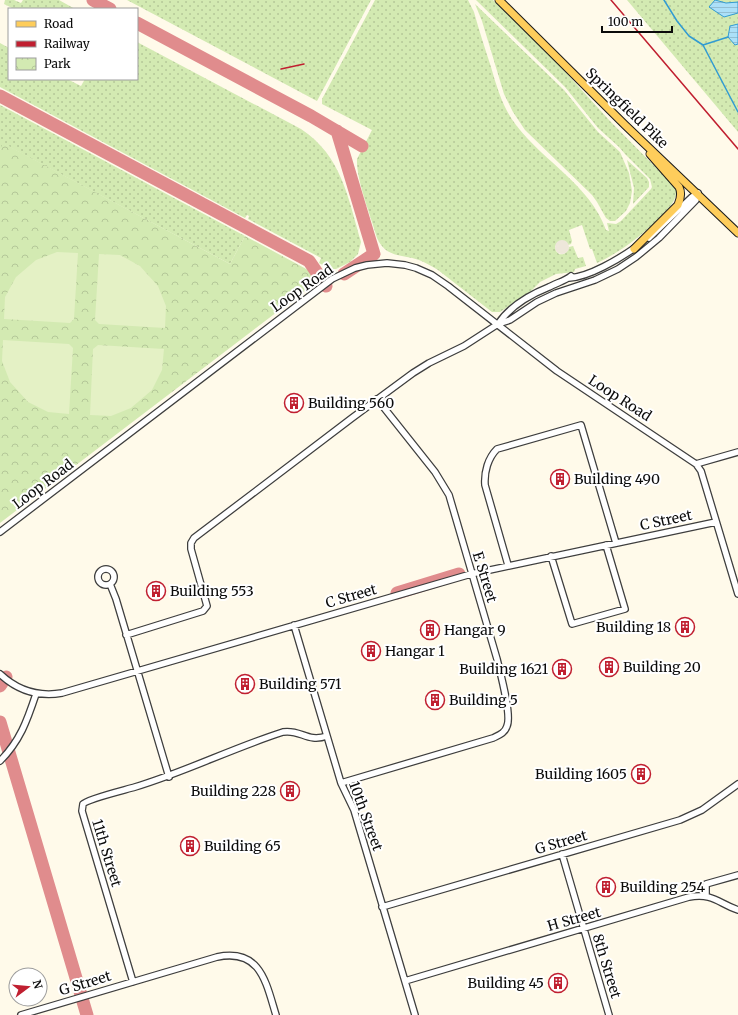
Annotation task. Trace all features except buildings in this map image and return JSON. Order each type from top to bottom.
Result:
[{"type":"main road","name":"Springfield Pike","points":[[499,0],[625,125],[698,193],[738,233]]},
{"type":"main road","points":[[625,125],[679,187],[681,193],[681,198],[678,205],[634,249]]},
{"type":"street","points":[[498,324],[504,315],[531,295],[577,273],[586,270],[592,271],[611,263],[634,249],[656,233],[691,198],[698,193]]},
{"type":"street","points":[[126,635],[203,611],[207,606],[191,552],[190,545],[192,540],[377,399],[422,367],[464,346],[498,324],[510,320],[526,308],[546,297],[595,280],[630,261],[659,238],[696,200],[698,193]]},
{"type":"street","name":"Loop Road","points":[[0,532],[332,279],[354,268],[387,263],[405,265],[424,271],[448,286],[567,378],[696,464]]},
{"type":"street","name":"E Street","points":[[341,783],[493,738],[506,729],[508,718],[501,677],[446,488],[377,399]]},
{"type":"street","points":[[508,565],[485,485],[485,474],[489,459],[497,449],[581,424],[616,543]]},
{"type":"street","points":[[738,452],[696,464],[701,471],[716,522],[736,578],[738,594]]},
{"type":"street","name":"C Street","points":[[0,674],[15,686],[36,694],[47,695],[62,693],[471,574],[716,522]]},
{"type":"street","points":[[551,556],[572,624],[625,609],[606,545]]},
{"type":"street","points":[[110,584],[138,672],[168,777]]},
{"type":"street","name":"10th Street","points":[[294,625],[341,783],[354,810],[415,1015]]},
{"type":"street","points":[[0,761],[17,741],[24,727],[36,694]]},
{"type":"street","name":"11th Street","points":[[133,982],[82,811],[84,802],[168,777],[283,732],[294,732],[314,739],[327,736]]},
{"type":"street","name":"G Street","points":[[382,907],[686,818],[707,807],[738,784]]},
{"type":"street","name":"8th Street","points":[[562,854],[610,1015]]},
{"type":"street","points":[[738,875],[706,884],[706,896],[716,899],[738,910]]},
{"type":"street","name":"H Street","points":[[405,981],[685,898],[706,896]]},
{"type":"street","points":[[133,982],[217,957],[227,955],[237,956],[255,965],[262,974],[276,1015]]},
{"type":"street","name":"G Street","points":[[20,1015],[133,982]]},
{"type":"street","points":[[410,1015],[412,1006]]},
{"type":"green space","points":[[5,0],[14,0],[21,3],[23,0],[59,0],[73,8],[12,8],[4,4]]},
{"type":"green space","points":[[127,0],[371,0],[317,101]]},
{"type":"green space","points":[[375,0],[468,0],[474,12],[498,90],[511,118],[527,138],[578,187],[599,214],[606,230],[609,231],[607,223],[616,224],[621,221],[651,189],[650,179],[598,128],[565,87],[476,0],[493,0],[559,65],[609,120],[675,187],[678,194],[676,194],[673,203],[640,236],[624,248],[597,263],[592,249],[590,249],[582,225],[569,230],[572,241],[571,244],[568,245],[565,241],[555,246],[556,251],[559,254],[564,254],[569,247],[573,246],[578,258],[583,257],[586,266],[575,269],[574,272],[556,274],[540,282],[530,292],[500,312],[492,312],[431,266],[419,260],[389,252],[377,238],[361,187],[357,168],[357,159],[372,130],[322,104],[322,99]]},
{"type":"green space","points":[[627,0],[738,0],[738,132]]},
{"type":"green space","points":[[475,4],[564,90],[598,132],[620,152],[629,173],[632,191],[630,203],[626,211],[615,221],[610,221],[606,218],[592,195],[525,130],[513,112],[504,94],[482,21]]},
{"type":"green space","points":[[0,43],[8,47],[8,80],[69,80],[81,86],[84,80],[138,80],[138,43],[301,129],[315,140],[326,152],[342,179],[361,242],[358,254],[350,262],[336,269],[330,269],[319,263],[321,258],[248,219],[249,216],[247,215],[245,218],[0,87]]},
{"type":"green space","points":[[0,105],[245,236],[230,264],[4,144],[0,150]]},
{"type":"green space","points":[[3,143],[230,264],[245,236],[310,271],[314,279],[311,286],[0,523],[0,150]]},
{"type":"green space","points":[[627,160],[647,178],[649,182],[649,187],[633,204],[634,188]]},
{"type":"green space","points":[[57,252],[78,253],[74,319],[70,323],[4,319],[5,297],[16,277],[36,260]]},
{"type":"green space","points":[[99,254],[120,255],[140,266],[158,286],[166,306],[165,328],[99,324],[95,320]]},
{"type":"green space","points":[[3,340],[69,344],[73,348],[69,414],[48,412],[28,402],[10,382],[2,361]]},
{"type":"green space","points":[[98,345],[164,349],[162,370],[152,390],[131,408],[111,416],[90,415],[93,349]]},
{"type":"shaded area","points":[[562,240],[567,242],[569,247],[567,252],[562,254],[557,252],[555,247],[557,242]]},
{"type":"water","points":[[715,0],[726,3],[738,2],[738,13],[724,17],[709,7]]},
{"type":"water","points":[[738,24],[738,44],[735,45],[728,37],[730,26]]},
{"type":"waterway","points":[[664,0],[677,21],[689,36],[703,45],[738,112]]},
{"type":"waterway","points":[[703,45],[728,37]]},
{"type":"taxiway","points":[[93,0],[108,8]]},
{"type":"taxiway","points":[[138,24],[311,116],[362,146]]},
{"type":"taxiway","points":[[0,96],[309,261],[326,286]]},
{"type":"taxiway","points":[[337,131],[374,254],[344,274]]},
{"type":"taxiway","points":[[397,593],[459,574]]},
{"type":"taxiway","points":[[0,686],[6,677]]},
{"type":"taxiway","points":[[0,722],[87,1015]]},
{"type":"railway","points":[[611,0],[738,149]]},
{"type":"railway","points":[[281,69],[304,64]]},
{"type":"place","name":"Building 560","points":[[294,403]]},
{"type":"place","name":"Building 490","points":[[560,479]]},
{"type":"place","name":"Building 553","points":[[156,591]]},
{"type":"place","name":"Building 18","points":[[685,627]]},
{"type":"place","name":"Hangar 9","points":[[430,630]]},
{"type":"place","name":"Hangar 1","points":[[371,651]]},
{"type":"place","name":"Building 20","points":[[609,667]]},
{"type":"place","name":"Building 1621","points":[[562,669]]},
{"type":"place","name":"Building 571","points":[[245,684]]},
{"type":"place","name":"Building 5","points":[[435,700]]},
{"type":"place","name":"Building 1605","points":[[641,774]]},
{"type":"place","name":"Building 228","points":[[290,791]]},
{"type":"place","name":"Building 65","points":[[190,846]]},
{"type":"place","name":"Building 254","points":[[606,887]]},
{"type":"place","name":"Building 45","points":[[558,983]]}]
